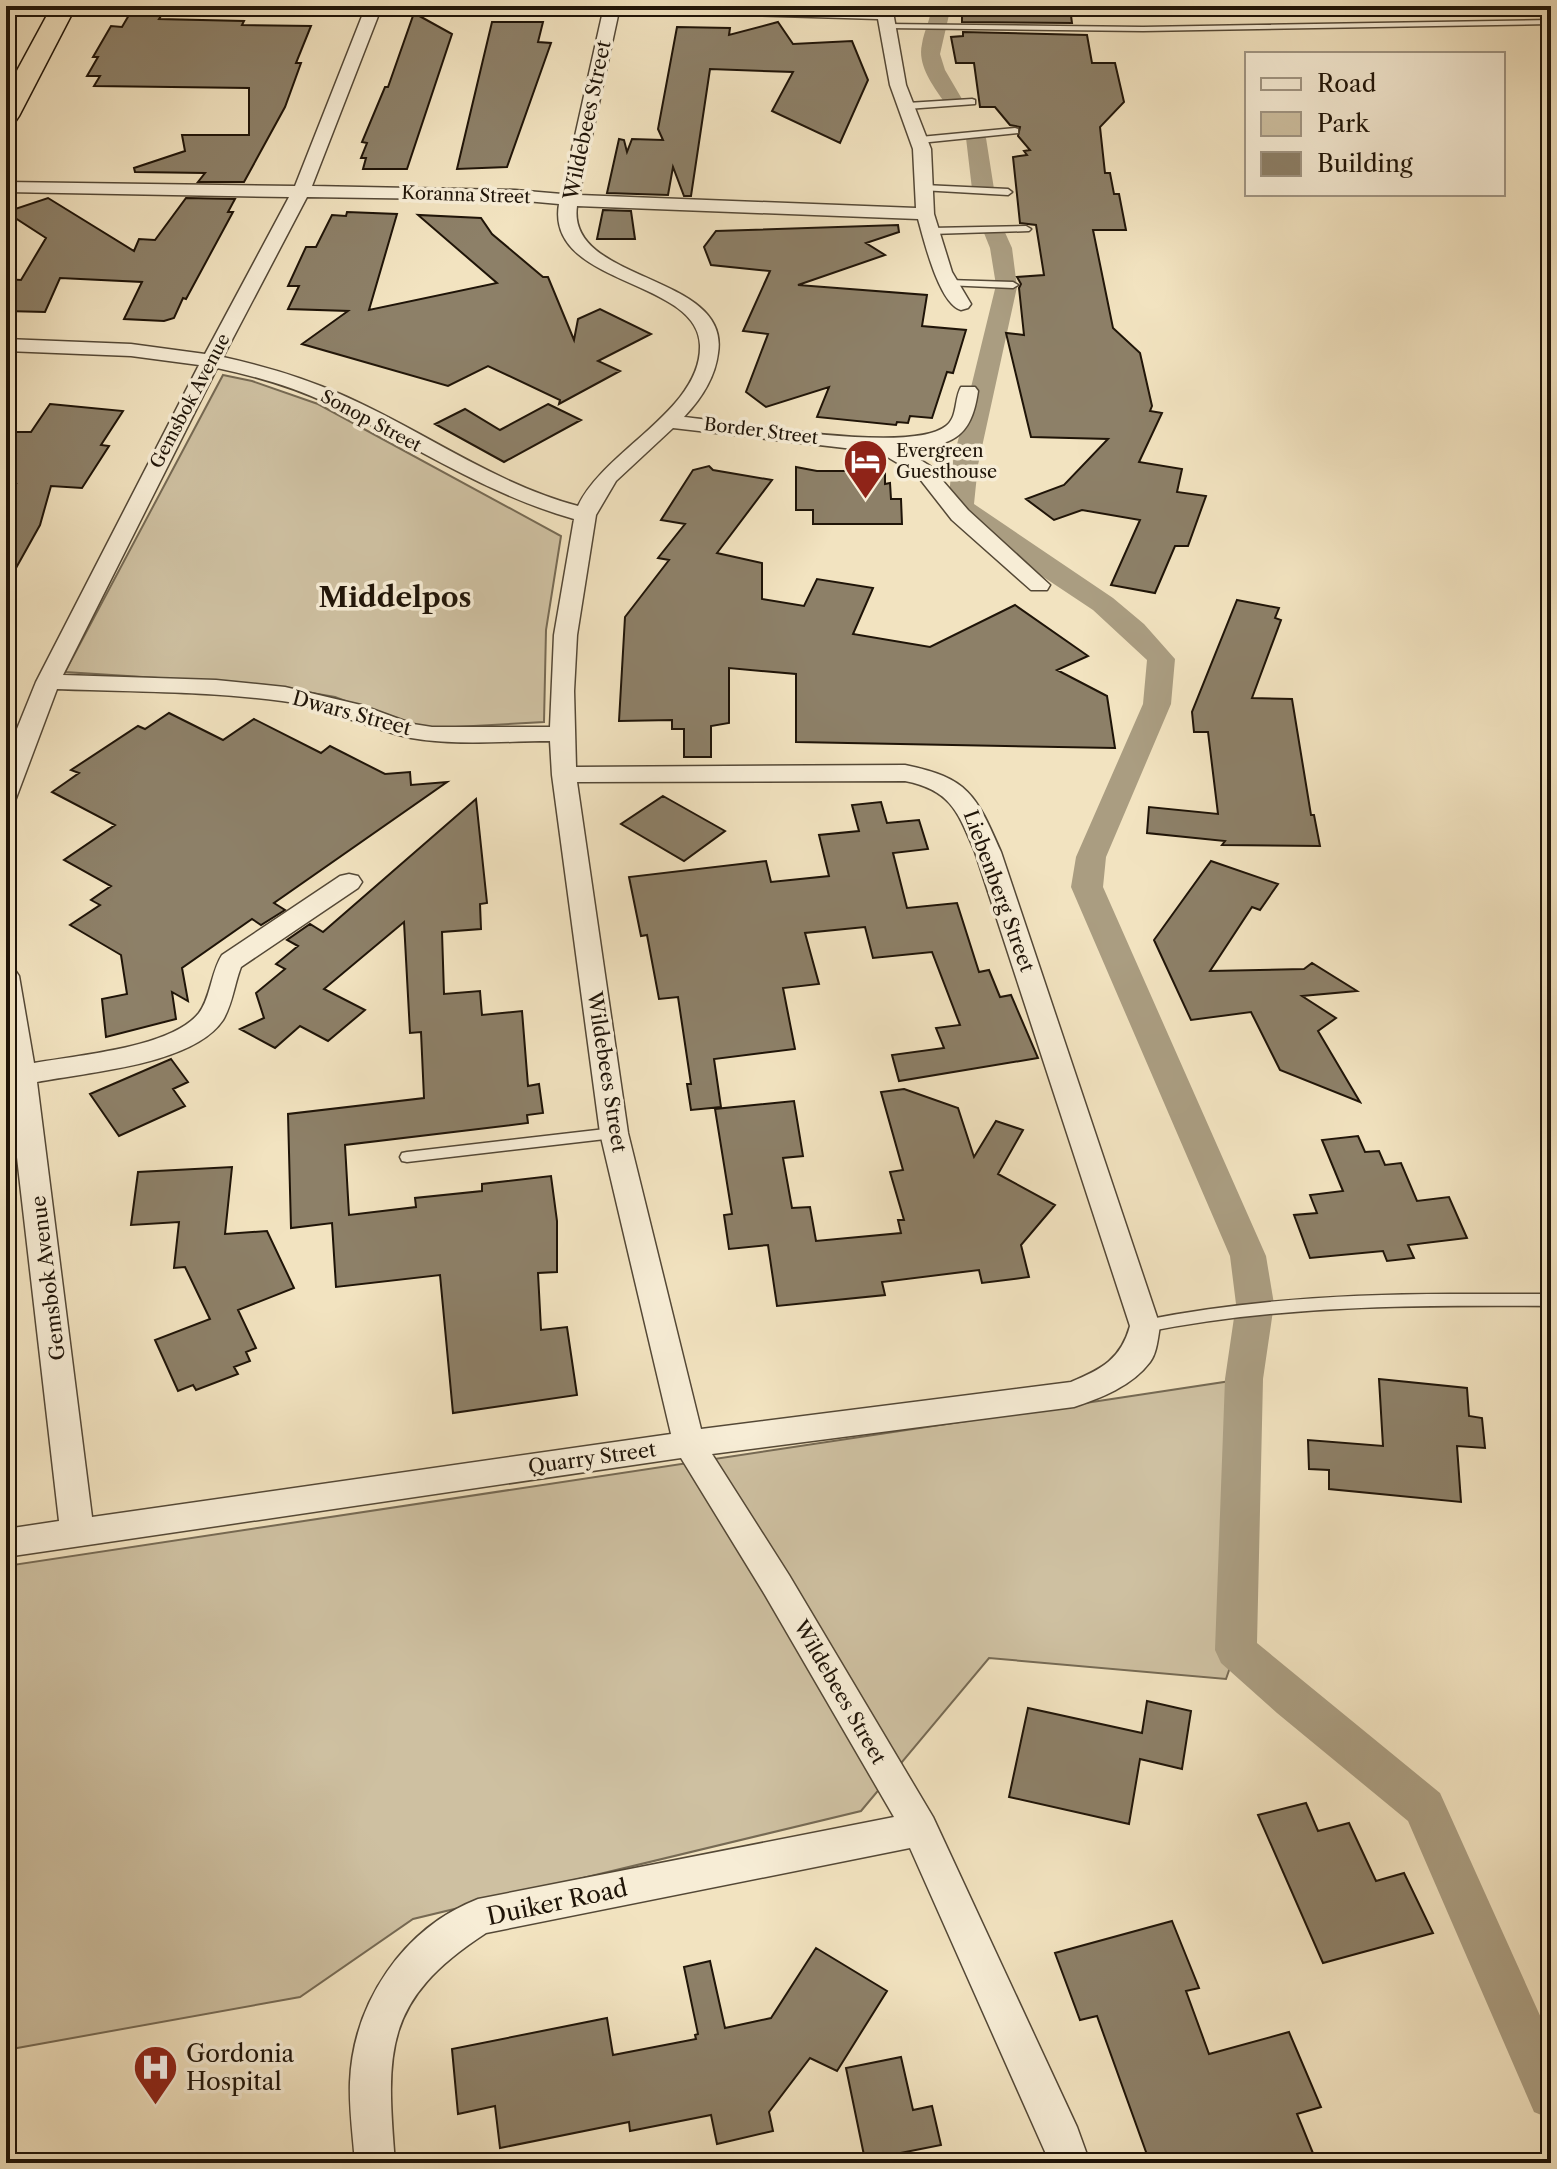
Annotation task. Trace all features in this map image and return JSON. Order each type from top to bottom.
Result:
[{"type":"highway","points":[[6,116],[64,6]]},
{"type":"street","name":"Gemsbok Avenue","points":[[6,796],[16,761],[48,682],[302,190],[374,6]]},
{"type":"street","points":[[603,6],[885,15],[898,85],[920,140],[928,222],[948,283],[961,304]]},
{"type":"street","name":"Wildebees Street","points":[[612,6],[579,141],[567,222],[575,240],[589,255],[682,304],[702,320],[711,341],[708,363],[699,384],[668,421],[595,493],[585,515],[565,628],[561,734],[564,775],[614,1133],[689,1444],[777,1585],[920,1829],[1063,2141],[1070,2163]]},
{"type":"street","name":"Koranna Street","points":[[6,187],[515,195],[570,202],[928,222]]},
{"type":"street","name":"Sonop Street","points":[[6,345],[154,351],[212,360],[262,373],[334,399],[467,473],[529,500],[585,515]]},
{"type":"street","points":[[884,446],[929,439],[956,430],[962,420],[968,391]]},
{"type":"street","name":"Border Street","points":[[668,421],[884,446],[923,470],[960,515],[1039,585]]},
{"type":"street","name":"Dwars Street","points":[[48,682],[216,687],[285,694],[353,710],[408,730],[432,734],[561,734]]},
{"type":"street","name":"Liebenberg Street","points":[[564,775],[905,773],[940,780],[956,790],[965,799],[988,852],[1145,1326]]},
{"type":"street","points":[[22,1075],[169,1047],[183,1040],[215,1012],[223,971],[231,961],[349,882]]},
{"type":"street","name":"Gemsbok Avenue","points":[[6,976],[22,1075],[77,1532]]},
{"type":"street","name":"Quarry Street","points":[[6,1543],[689,1444],[1074,1394],[1106,1381],[1138,1355],[1145,1326]]},
{"type":"street","name":"Duiker Road","points":[[375,2163],[369,2073],[379,2020],[407,1972],[438,1941],[478,1917],[920,1829]]},
{"type":"lane","points":[[885,15],[1143,29],[1551,22]]},
{"type":"lane","points":[[907,106],[972,102]]},
{"type":"lane","points":[[920,140],[1015,131]]},
{"type":"lane","points":[[924,188],[1008,192]]},
{"type":"lane","points":[[928,222],[1026,229]]},
{"type":"lane","points":[[948,283],[1013,285]]},
{"type":"lane","points":[[407,1157],[614,1133]]},
{"type":"lane","points":[[1145,1326],[1204,1313],[1274,1308],[1422,1300],[1551,1300]]},
{"type":"green space","points":[[223,375],[252,381],[318,404],[561,536],[546,630],[544,722],[419,729],[335,697],[266,685],[65,672]]},
{"type":"green space","points":[[1244,1379],[1236,1650],[1226,1679],[989,1658],[861,1811],[413,1919],[300,1997],[6,2050],[6,1566]]},
{"type":"building","points":[[962,6],[1070,8],[1072,23],[962,22]]},
{"type":"building","points":[[414,13],[452,34],[407,169],[363,169],[366,158],[361,158],[367,143],[362,142],[385,87],[388,87]]},
{"type":"building","points":[[129,15],[161,16],[159,19],[244,21],[242,25],[311,26],[296,63],[301,63],[285,107],[244,182],[198,182],[205,173],[135,172],[134,168],[185,151],[182,135],[249,135],[249,88],[94,86],[100,76],[87,76],[98,57],[93,57],[111,26],[122,27]]},
{"type":"building","points":[[492,22],[543,22],[538,42],[551,43],[507,167],[457,169]]},
{"type":"building","points":[[778,22],[793,44],[852,41],[868,80],[840,143],[772,111],[793,72],[710,69],[691,196],[684,196],[673,167],[668,195],[607,193],[619,139],[624,140],[627,152],[632,139],[663,140],[658,129],[677,27],[730,28],[729,35]]},
{"type":"building","points":[[963,32],[1087,35],[1092,63],[1115,63],[1124,102],[1100,127],[1105,173],[1110,173],[1114,194],[1119,194],[1126,230],[1093,230],[1113,328],[1140,353],[1152,406],[1150,411],[1162,413],[1139,462],[1182,469],[1177,492],[1206,496],[1188,546],[1175,546],[1155,593],[1111,585],[1140,520],[1082,510],[1054,520],[1026,499],[1064,485],[1108,439],[1031,437],[1006,333],[1024,335],[1021,284],[1017,277],[1044,275],[1036,225],[1020,223],[1013,157],[1027,155],[1024,151],[1030,150],[1018,136],[1020,127],[1010,125],[995,107],[980,107],[974,63],[956,63],[951,37],[963,36]]},
{"type":"building","points":[[48,198],[134,251],[139,239],[155,240],[186,198],[235,199],[228,212],[233,212],[186,299],[183,298],[174,318],[164,321],[124,319],[142,282],[60,278],[45,312],[6,311],[6,279],[21,280],[46,238],[6,212]]},
{"type":"building","points":[[603,210],[631,211],[635,239],[597,239]]},
{"type":"building","points":[[347,212],[397,214],[369,310],[497,283],[418,215],[481,218],[492,234],[543,277],[548,277],[574,340],[578,319],[600,309],[651,334],[598,361],[620,371],[559,404],[560,400],[488,366],[448,386],[302,344],[348,311],[288,309],[299,286],[288,286],[306,247],[316,247],[332,215],[346,216]]},
{"type":"building","points":[[898,225],[899,232],[866,243],[885,255],[798,285],[927,295],[922,326],[966,330],[953,373],[947,372],[932,418],[910,416],[908,423],[897,422],[896,425],[817,417],[829,387],[766,407],[746,392],[768,334],[743,331],[770,271],[711,265],[704,247],[716,231]]},
{"type":"building","points":[[50,404],[123,411],[101,445],[109,446],[82,488],[51,486],[40,525],[6,586],[6,506],[16,484],[6,484],[6,432],[31,432]]},
{"type":"building","points":[[548,404],[581,420],[504,462],[435,424],[465,409],[500,430]]},
{"type":"building","points":[[709,466],[713,470],[772,480],[717,553],[762,563],[762,599],[804,606],[817,579],[873,588],[853,634],[930,647],[1015,605],[1088,656],[1057,670],[1107,696],[1115,748],[796,742],[796,674],[729,668],[729,723],[711,726],[711,757],[684,757],[684,729],[672,729],[672,720],[619,721],[625,617],[669,560],[658,558],[685,524],[661,520],[693,470]]},
{"type":"building","points":[[796,467],[817,471],[885,471],[885,484],[890,483],[891,499],[901,499],[902,524],[813,524],[813,510],[796,510]]},
{"type":"building","points":[[1237,600],[1279,608],[1275,618],[1281,620],[1252,698],[1292,699],[1311,815],[1314,815],[1320,846],[1222,845],[1225,841],[1147,833],[1149,807],[1218,814],[1208,732],[1194,732],[1192,712]]},
{"type":"building","points":[[169,713],[223,740],[254,719],[321,753],[330,746],[385,774],[410,772],[411,785],[447,782],[274,903],[285,910],[261,925],[252,919],[182,968],[188,1001],[172,992],[176,1019],[106,1037],[102,999],[127,994],[121,955],[70,925],[100,905],[91,900],[111,886],[64,860],[115,825],[52,792],[79,773],[71,770],[138,726],[145,729]]},
{"type":"building","points":[[663,796],[725,831],[684,861],[621,824]]},
{"type":"building","points":[[476,799],[487,903],[480,904],[481,929],[442,932],[444,994],[480,991],[482,1015],[522,1011],[528,1086],[539,1084],[543,1113],[527,1115],[528,1123],[345,1145],[349,1215],[416,1207],[415,1198],[482,1191],[482,1184],[551,1176],[557,1221],[557,1272],[538,1273],[541,1330],[567,1327],[577,1395],[453,1413],[440,1275],[336,1287],[332,1223],[291,1228],[288,1114],[424,1098],[421,1032],[410,1033],[404,922],[324,989],[365,1010],[328,1041],[300,1026],[275,1048],[240,1029],[264,1018],[256,993],[285,969],[276,964],[298,946],[287,940],[310,924],[323,932]]},
{"type":"building","points":[[881,802],[887,823],[919,820],[928,849],[893,853],[907,908],[957,903],[979,972],[989,970],[1000,997],[1011,995],[1038,1058],[899,1081],[892,1055],[944,1048],[936,1028],[960,1025],[932,952],[873,958],[865,927],[805,933],[819,984],[783,988],[795,1049],[714,1059],[721,1107],[691,1110],[687,1084],[691,1084],[678,997],[659,999],[647,935],[641,936],[629,877],[766,861],[771,882],[829,876],[819,835],[859,831],[852,805]]},
{"type":"building","points":[[1211,861],[1278,884],[1260,910],[1252,907],[1210,971],[1304,969],[1312,963],[1357,991],[1302,996],[1336,1018],[1318,1031],[1360,1102],[1280,1070],[1251,1012],[1191,1020],[1154,940]]},
{"type":"building","points":[[171,1059],[188,1082],[173,1089],[185,1106],[119,1136],[90,1094]]},
{"type":"building","points":[[904,1089],[958,1108],[974,1157],[996,1121],[1023,1130],[998,1174],[1055,1205],[1021,1245],[1029,1277],[982,1283],[979,1270],[882,1282],[885,1295],[777,1306],[768,1245],[729,1249],[724,1215],[732,1214],[715,1109],[794,1101],[803,1156],[783,1158],[792,1208],[810,1207],[816,1241],[901,1233],[898,1220],[904,1220],[890,1172],[903,1170],[881,1092]]},
{"type":"building","points":[[1358,1136],[1365,1152],[1379,1151],[1385,1165],[1401,1163],[1417,1201],[1449,1197],[1467,1238],[1408,1245],[1414,1258],[1387,1261],[1383,1251],[1310,1258],[1294,1215],[1317,1213],[1310,1195],[1343,1191],[1322,1140]]},
{"type":"building","points":[[232,1167],[225,1234],[267,1231],[294,1288],[238,1310],[256,1348],[246,1352],[250,1361],[234,1367],[238,1374],[196,1390],[193,1385],[178,1391],[155,1340],[210,1319],[185,1267],[174,1268],[179,1222],[131,1225],[138,1172]]},
{"type":"building","points":[[1379,1379],[1467,1388],[1469,1416],[1482,1418],[1485,1448],[1457,1446],[1461,1502],[1329,1489],[1329,1470],[1309,1469],[1308,1440],[1383,1446]]},
{"type":"building","points":[[1147,1701],[1191,1711],[1182,1769],[1140,1759],[1129,1824],[1009,1797],[1028,1708],[1142,1733]]},
{"type":"building","points":[[1306,1803],[1318,1831],[1349,1823],[1376,1881],[1404,1873],[1433,1933],[1323,1963],[1258,1815]]},
{"type":"building","points":[[1172,1921],[1199,1988],[1186,1991],[1209,2054],[1289,2032],[1321,2107],[1297,2114],[1317,2163],[1150,2163],[1097,2016],[1080,2020],[1055,1953]]},
{"type":"building","points":[[816,1948],[887,1991],[837,2071],[810,2058],[769,2112],[773,2131],[717,2144],[711,2115],[630,2131],[629,2122],[500,2148],[495,2106],[458,2114],[452,2049],[607,2018],[613,2055],[696,2039],[695,2035],[698,2034],[684,1967],[710,1961],[725,2028],[771,2018]]},
{"type":"building","points":[[901,2057],[913,2110],[932,2106],[941,2145],[865,2160],[846,2068]]},
{"type":"waterway","points":[[941,6],[931,54],[935,70],[952,99]]},
{"type":"waterway","points":[[976,138],[983,189]]},
{"type":"waterway","points":[[995,233],[1001,248],[1005,282]]},
{"type":"waterway","points":[[1006,287],[965,465],[961,506],[988,528],[1103,604],[1134,630],[1161,659],[1157,704],[1091,857],[1087,887],[1248,1256],[1255,1304],[1244,1379],[1236,1650],[1292,1700],[1424,1807],[1551,2095]]},
{"type":"place","name":"Evergreen Guesthouse","points":[[865,500]]},
{"type":"place","name":"Gordonia Hospital","points":[[155,2106]]},
{"type":"district","name":"Middelpos","points":[[395,597]]}]
